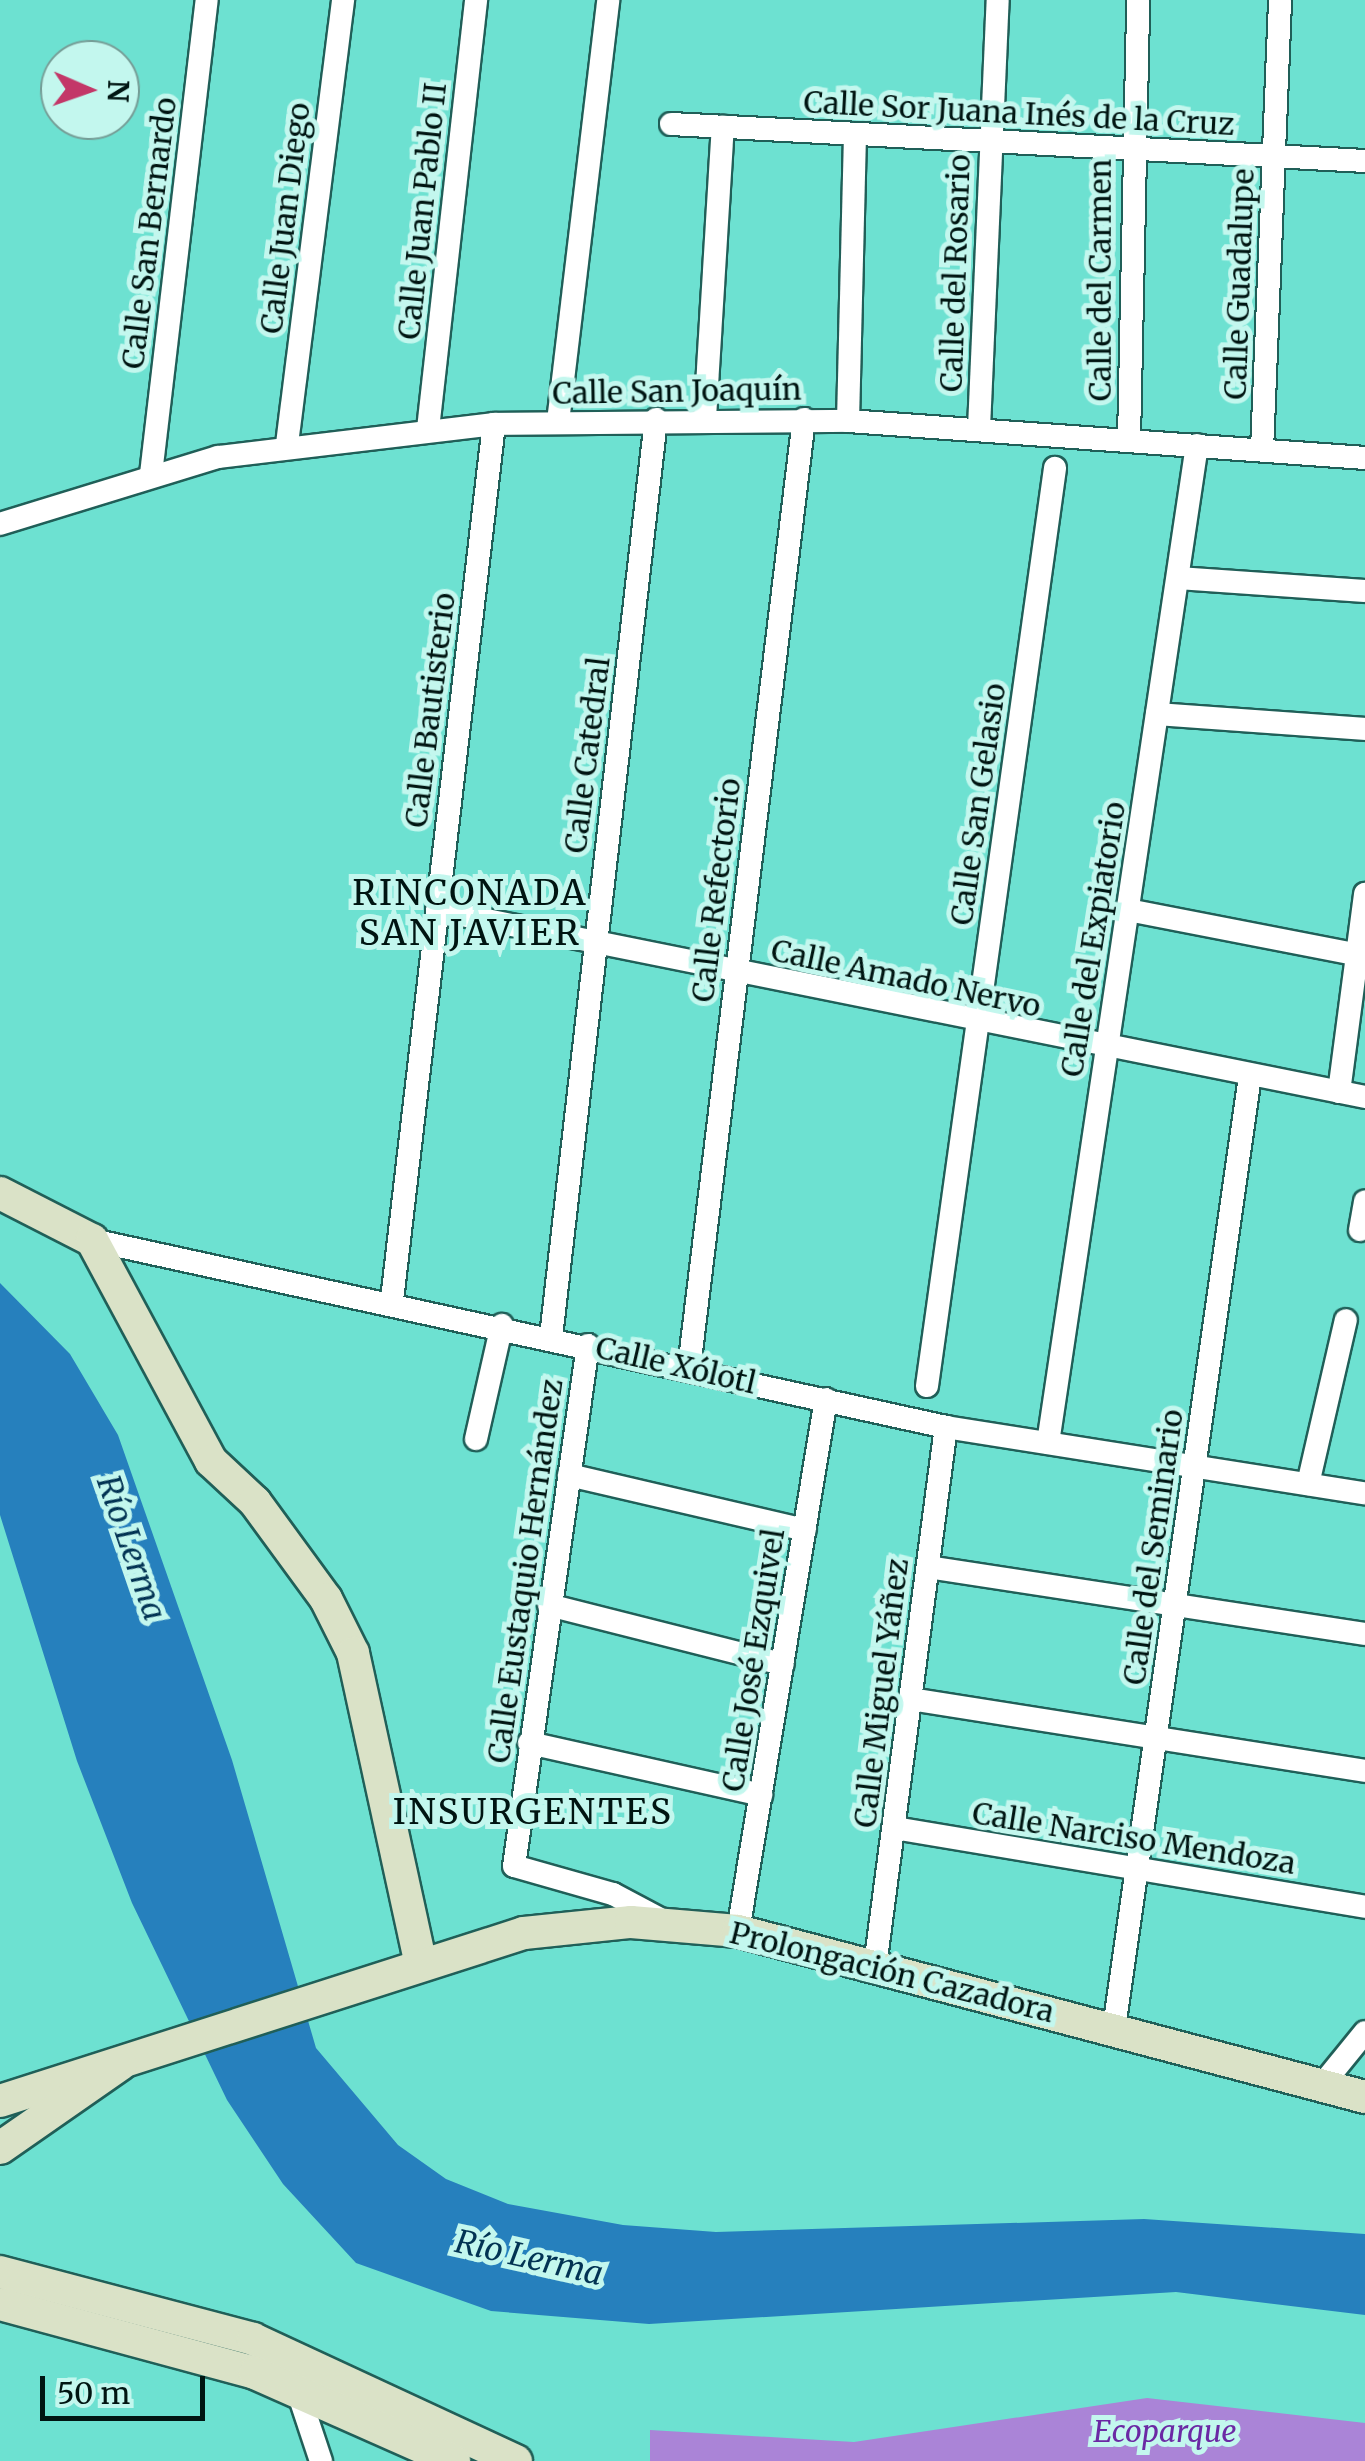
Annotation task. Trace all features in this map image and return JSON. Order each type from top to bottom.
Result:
[{"type":"street","name":"Calle San Bernardo","points":[[150,474],[207,0]]},
{"type":"street","name":"Calle Juan Diego","points":[[287,444],[344,0]]},
{"type":"street","name":"Calle Juan Pablo II","points":[[428,429],[476,0]]},
{"type":"street","points":[[558,422],[608,0]]},
{"type":"street","name":"Calle del Rosario","points":[[978,428],[998,0]]},
{"type":"street","name":"Calle del Carmen","points":[[1129,440],[1131,149],[1138,0]]},
{"type":"street","name":"Calle Guadalupe","points":[[1262,450],[1280,0]]},
{"type":"street","name":"Calle Sor Juana Inés de la Cruz","points":[[671,124],[1365,162]]},
{"type":"street","points":[[705,418],[722,127]]},
{"type":"street","points":[[848,421],[855,134]]},
{"type":"street","name":"Calle Catedral","points":[[551,1336],[656,419]]},
{"type":"street","name":"Calle San Joaquín","points":[[0,524],[150,474],[287,444],[494,424],[804,419],[978,428],[1365,458]]},
{"type":"street","name":"Calle Refectorio","points":[[689,1368],[804,419]]},
{"type":"street","name":"Calle Bautisterio","points":[[392,1300],[494,424]]},
{"type":"street","name":"Calle del Expiatorio","points":[[1048,1442],[1197,445]]},
{"type":"street","name":"Calle San Gelasio","points":[[927,1386],[1055,468]]},
{"type":"street","points":[[1178,578],[1365,591]]},
{"type":"street","points":[[1158,714],[1365,729]]},
{"type":"street","points":[[1339,1092],[1361,955],[1365,894]]},
{"type":"street","name":"Calle Amado Nervo","points":[[437,910],[978,1025],[1365,1097]]},
{"type":"street","points":[[1128,910],[1361,955]]},
{"type":"street","name":"Calle del Seminario","points":[[1114,2028],[1250,1076]]},
{"type":"street","name":"Calle Xólotl","points":[[0,1193],[92,1240],[392,1300],[946,1426],[1365,1492]]},
{"type":"street","points":[[1360,1230],[1365,1201]]},
{"type":"street","points":[[92,1240],[211,1461],[294,1549],[353,1653],[421,1964]]},
{"type":"street","points":[[1308,1484],[1346,1320]]},
{"type":"street","points":[[476,1439],[502,1325]]},
{"type":"street","name":"Calle Eustaquio Hernández","points":[[588,1345],[514,1866],[612,1894],[670,1924]]},
{"type":"street","name":"Calle José Ezquivel","points":[[738,1931],[826,1399]]},
{"type":"street","name":"Calle Miguel Yáñez","points":[[875,1966],[946,1426]]},
{"type":"street","points":[[569,1475],[804,1530]]},
{"type":"street","points":[[928,1567],[1365,1634]]},
{"type":"street","points":[[550,1606],[782,1664]]},
{"type":"street","points":[[910,1699],[1365,1771]]},
{"type":"street","points":[[529,1743],[761,1794]]},
{"type":"street","name":"Calle Narciso Mendoza","points":[[894,1828],[1365,1907]]},
{"type":"street","name":"Prolongación Cazadora","points":[[0,2101],[524,1933],[670,1924],[738,1931],[1365,2097]]},
{"type":"street","points":[[1322,2085],[1365,2032]]},
{"type":"street","points":[[0,2148],[144,2053]]},
{"type":"street","points":[[0,2272],[282,2353],[502,2454]]},
{"type":"street","points":[[0,2304],[298,2390],[454,2461]]},
{"type":"street","points":[[282,2353],[322,2461]]},
{"type":"green space","name":"Ecoparque","points":[[1147,2398],[1365,2423],[1365,2461],[650,2461],[650,2430],[854,2442]]},
{"type":"water","name":"Río Lerma","points":[[0,1283],[70,1354],[118,1435],[232,1760],[316,2048],[398,2145],[446,2179],[508,2204],[623,2225],[716,2232],[1144,2219],[1365,2234],[1365,2315],[1176,2292],[649,2324],[491,2311],[356,2263],[283,2184],[227,2100],[132,1903],[77,1761],[0,1515]]},
{"type":"district","name":"RINCONADA SAN JAVIER","points":[[470,913]]},
{"type":"district","name":"INSURGENTES","points":[[533,1812]]}]
